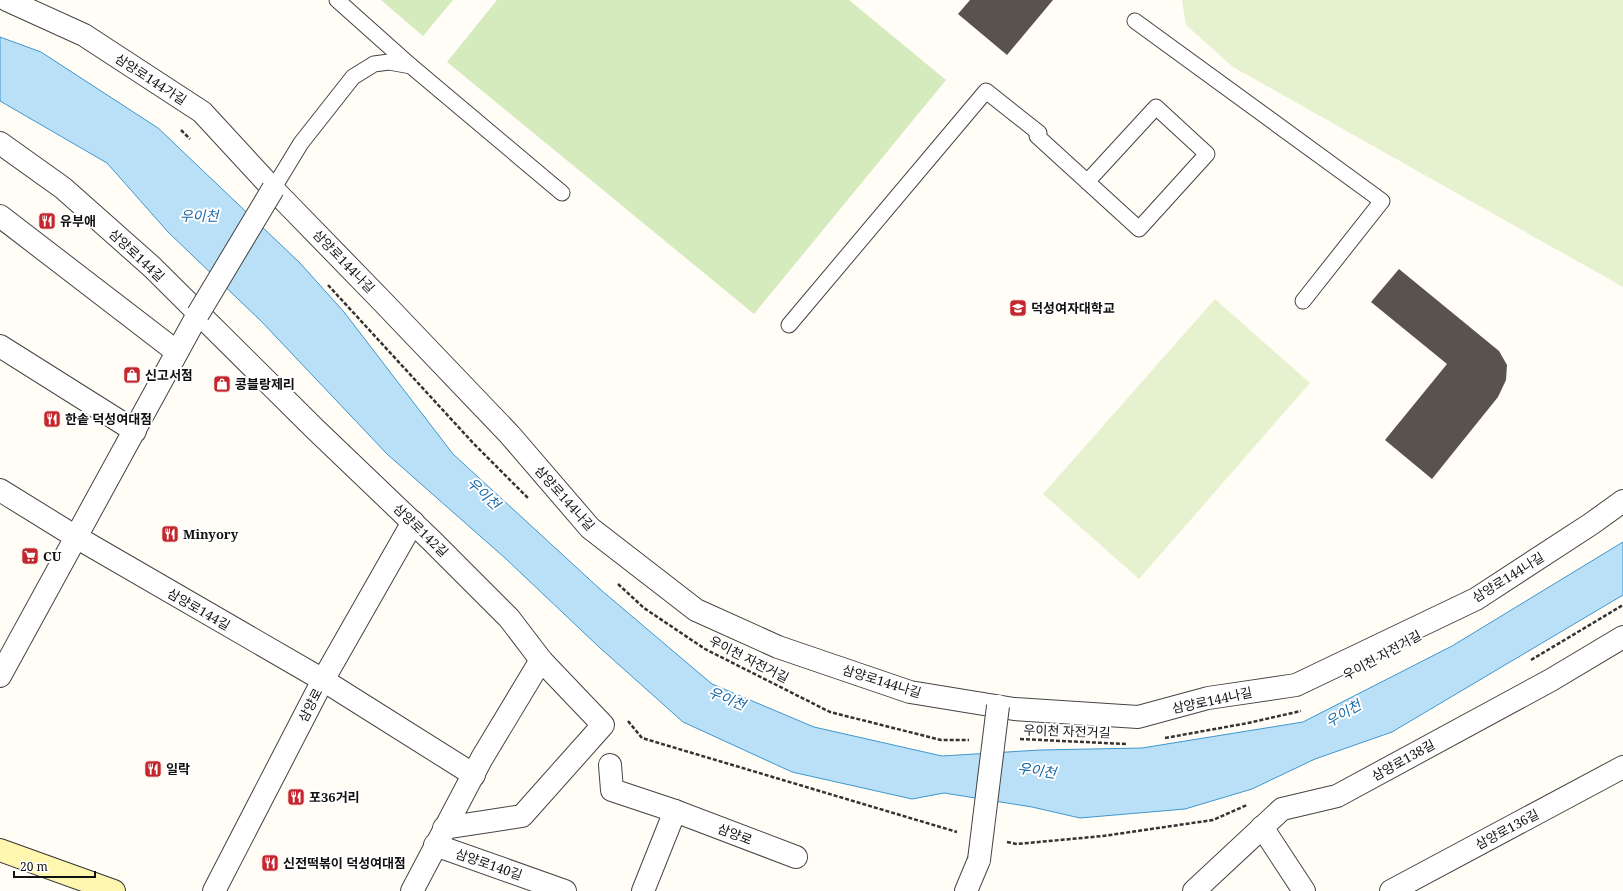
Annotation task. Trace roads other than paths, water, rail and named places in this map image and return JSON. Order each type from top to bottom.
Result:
[{"type":"main road","points":[[0,850],[114,891]]},
{"type":"street","name":"삼양로144가길","points":[[7,0],[84,35],[202,112],[273,189]]},
{"type":"street","name":"삼양로144길","points":[[0,143],[63,188],[152,267],[198,314]]},
{"type":"street","points":[[2,669],[198,314],[273,189]]},
{"type":"street","name":"삼양로144나길","points":[[273,189],[510,435],[590,528],[696,610],[778,647],[910,692],[1014,709],[1138,717],[1208,698],[1296,685],[1476,599],[1591,524],[1623,501]]},
{"type":"street","points":[[0,216],[177,352]]},
{"type":"street","name":"삼양로142길","points":[[198,314],[413,522],[509,618],[541,660],[603,724],[522,816],[440,837]]},
{"type":"street","points":[[0,346],[135,430]]},
{"type":"street","name":"삼양로144길","points":[[0,490],[76,537],[323,680]]},
{"type":"street","name":"삼양로","points":[[214,891],[323,680],[413,522]]},
{"type":"street","name":"삼양로138길","points":[[1194,891],[1282,809],[1336,796],[1551,680],[1623,637]]},
{"type":"street","points":[[412,891],[474,774],[541,660]]},
{"type":"street","points":[[323,680],[474,774]]},
{"type":"street","points":[[966,891],[979,860],[998,706]]},
{"type":"street","name":"삼양로","points":[[610,765],[612,790],[675,811],[796,857]]},
{"type":"street","name":"삼양로136길","points":[[1392,891],[1623,767]]},
{"type":"street","points":[[643,891],[675,811]]},
{"type":"street","points":[[1262,827],[1304,891]]},
{"type":"street","name":"삼양로140길","points":[[440,837],[565,891]]},
{"type":"lane","points":[[337,0],[411,66],[562,193]]},
{"type":"lane","points":[[1135,21],[1382,201],[1303,301]]},
{"type":"lane","points":[[273,189],[301,143],[353,77],[374,64],[389,62],[411,66]]},
{"type":"lane","points":[[789,325],[986,91],[1038,135],[1087,182],[1139,229],[1207,154],[1156,107],[1087,182]]},
{"type":"water","name":"우이천","points":[[0,37],[41,52],[158,128],[300,263],[344,312],[453,454],[601,590],[712,684],[814,727],[942,756],[1040,750],[1142,748],[1303,722],[1452,646],[1623,542],[1623,595],[1392,732],[1315,759],[1252,789],[1185,809],[1080,818],[1032,807],[944,793],[912,799],[792,772],[683,722],[599,647],[505,558],[387,454],[261,321],[168,232],[107,163],[0,101]]},
{"type":"place","name":"유부애","points":[[47,221]]},
{"type":"place","name":"덕성여자대학교","points":[[1018,308]]},
{"type":"place","name":"신고서점","points":[[132,375]]},
{"type":"place","name":"콩블랑제리","points":[[222,384]]},
{"type":"place","name":"한솥 덕성여대점","points":[[52,419]]},
{"type":"place","name":"Minyory","points":[[170,534]]},
{"type":"place","name":"CU","points":[[30,556]]},
{"type":"place","name":"일락","points":[[153,769]]},
{"type":"place","name":"포36거리","points":[[296,797]]},
{"type":"place","name":"신전떡볶이 덕성여대점","points":[[270,863]]}]
